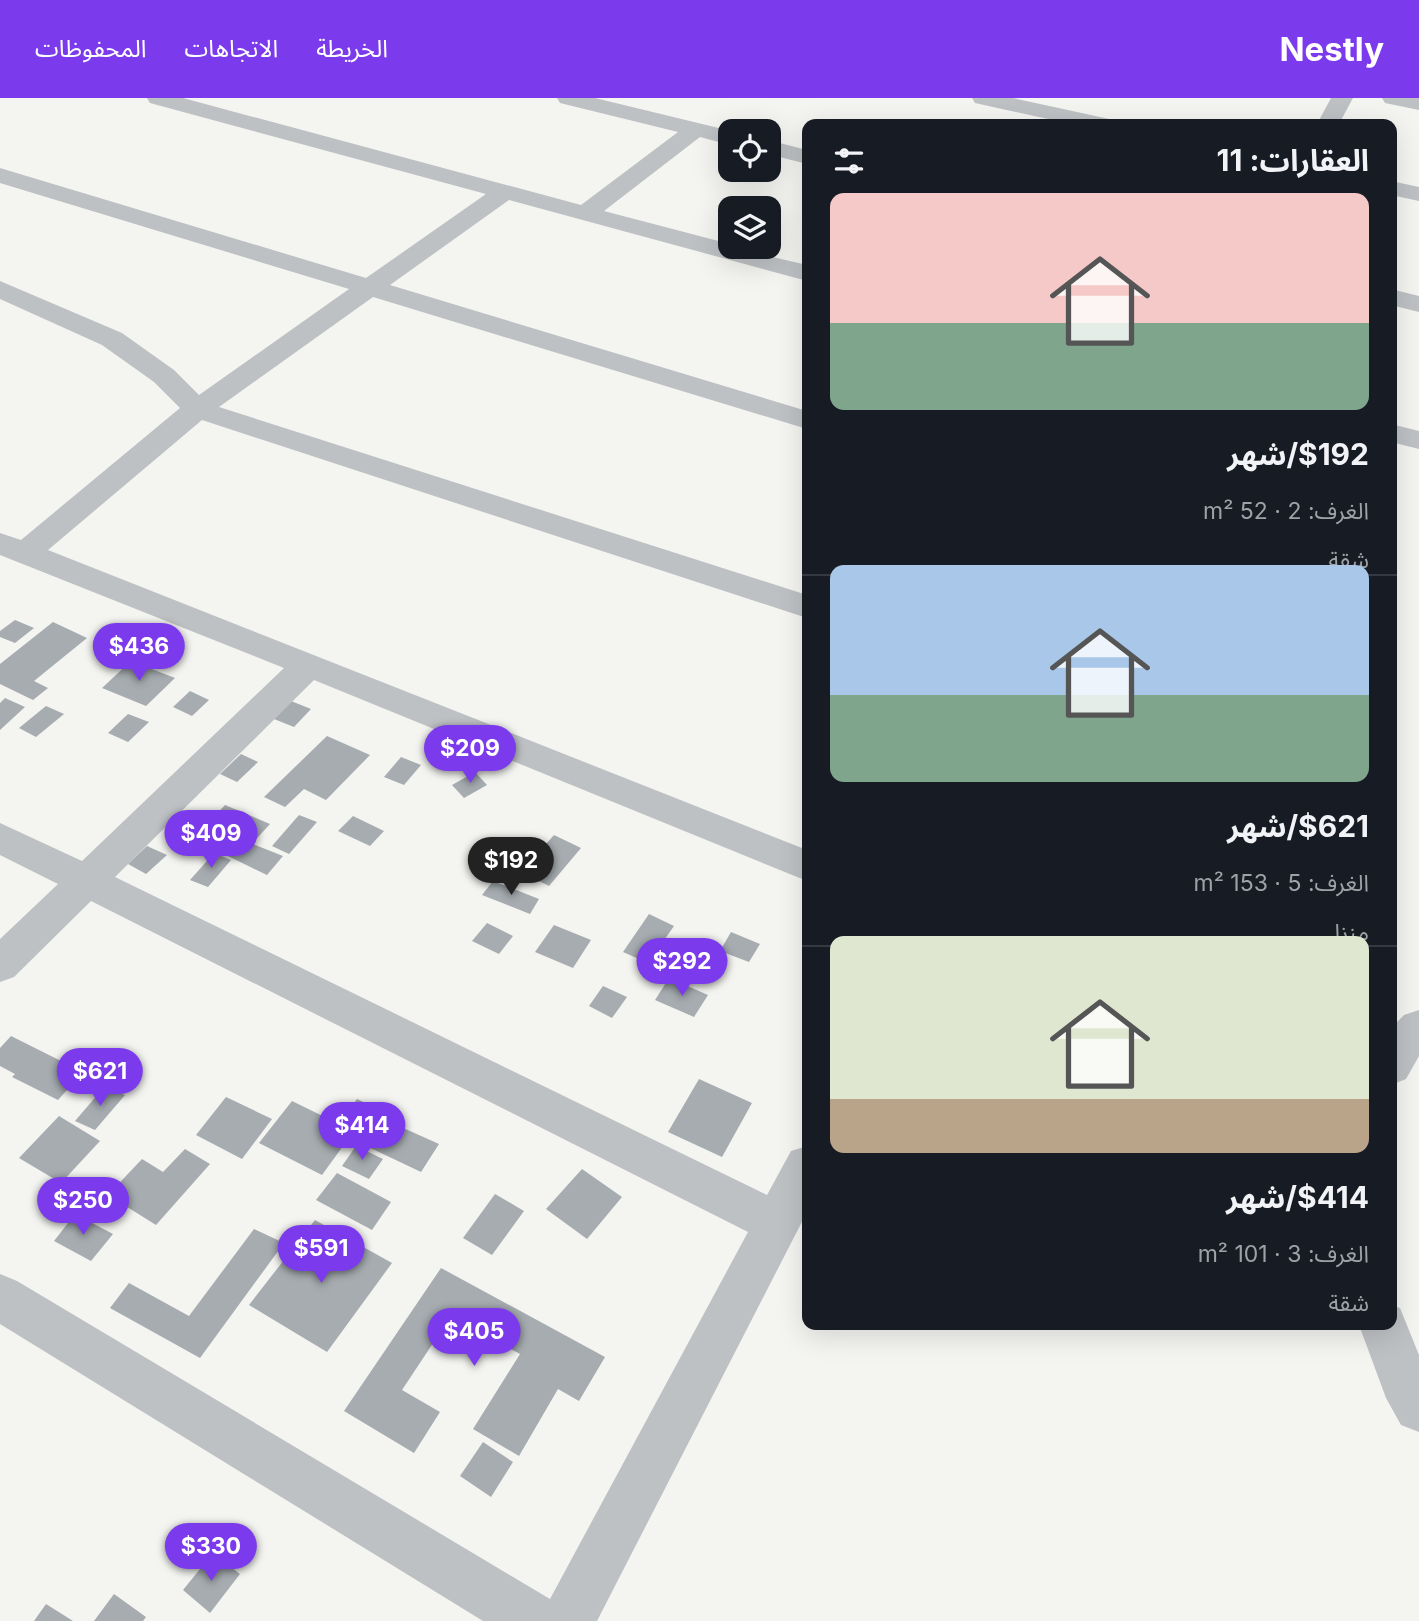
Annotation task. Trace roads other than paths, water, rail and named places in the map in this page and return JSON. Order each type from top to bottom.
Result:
[{"type":"street","points":[[158,98],[802,272]]},
{"type":"street","points":[[568,98],[611,102],[718,135]]},
{"type":"street","points":[[983,98],[1078,119]]},
{"type":"street","points":[[1331,119],[1342,98]]},
{"type":"street","points":[[1393,98],[1419,103]]},
{"type":"street","points":[[586,214],[695,130]]},
{"type":"street","points":[[781,150],[802,156]]},
{"type":"street","points":[[0,176],[802,419]]},
{"type":"street","points":[[1397,189],[1419,194]]},
{"type":"street","points":[[13,548],[197,409],[505,192]]},
{"type":"street","points":[[0,289],[112,339],[164,376],[197,409],[802,605]]},
{"type":"street","points":[[1397,298],[1419,304]]},
{"type":"street","points":[[1397,434],[1419,440]]},
{"type":"street","points":[[13,548],[309,664],[802,864]]},
{"type":"street","points":[[0,965],[309,664]]},
{"type":"street","points":[[0,838],[776,1223]]},
{"type":"street","points":[[568,1621],[802,1175]]},
{"type":"street","points":[[0,1297],[534,1621]]},
{"type":"street","points":[[1385,1330],[1404,1380],[1419,1407]]}]
